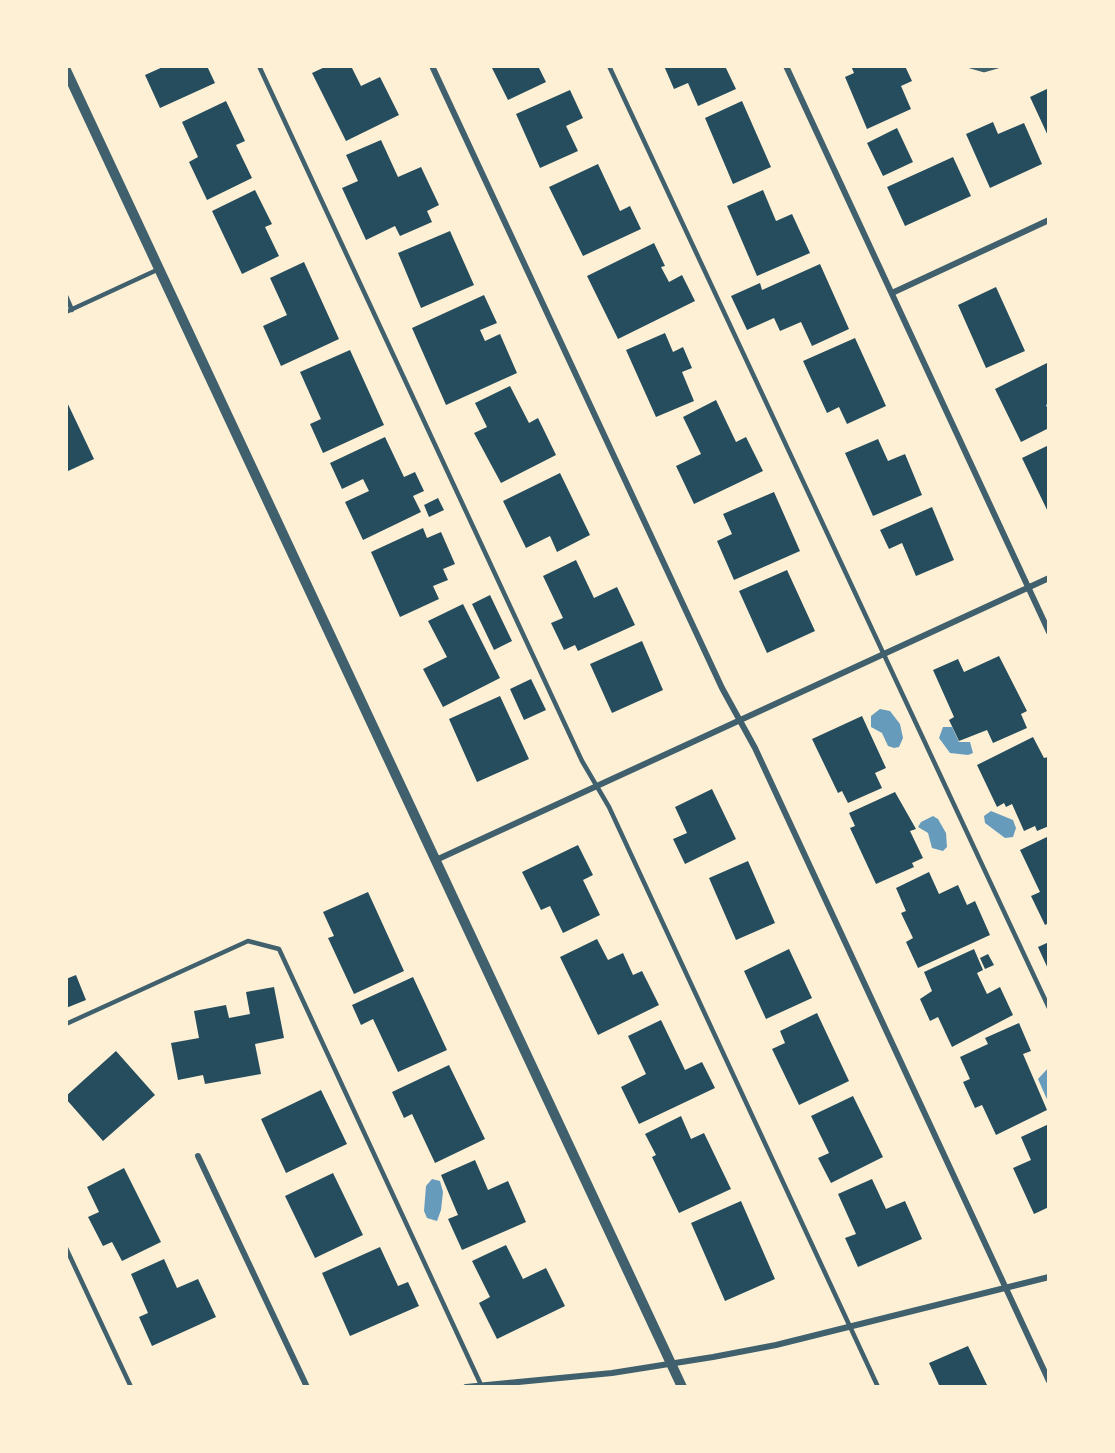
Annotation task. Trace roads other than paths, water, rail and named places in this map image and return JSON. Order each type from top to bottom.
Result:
[{"type":"street","points":[[432,66],[717,677],[759,758],[1049,1381]]},
{"type":"street","points":[[786,66],[1049,632]]},
{"type":"street","points":[[66,70],[682,1387]]},
{"type":"street","points":[[892,293],[1049,220]]},
{"type":"street","points":[[436,860],[1049,578]]},
{"type":"street","points":[[198,1156],[307,1387]]},
{"type":"street","points":[[466,1387],[671,1364],[776,1345],[1049,1277]]},
{"type":"lane","points":[[259,66],[577,751],[614,818],[878,1387]]},
{"type":"lane","points":[[609,66],[1049,1008]]},
{"type":"lane","points":[[970,66],[984,70],[998,66]]},
{"type":"lane","points":[[66,312],[159,268]]},
{"type":"lane","points":[[66,296],[72,310]]},
{"type":"lane","points":[[66,1024],[248,941],[279,949],[482,1387]]},
{"type":"lane","points":[[66,1248],[131,1387]]},
{"type":"water","points":[[880,709],[890,711],[900,724],[903,738],[899,747],[888,746],[882,733],[871,727],[871,716]]},
{"type":"water","points":[[943,727],[952,727],[959,742],[970,742],[973,753],[968,755],[950,753],[939,738]]},
{"type":"water","points":[[991,811],[1013,820],[1016,828],[1013,837],[1005,838],[985,823],[984,816]]},
{"type":"water","points":[[933,816],[938,819],[946,833],[947,847],[943,851],[932,848],[928,833],[918,827],[921,822]]},
{"type":"water","points":[[1049,1067],[1049,1104],[1038,1079]]},
{"type":"water","points":[[432,1179],[440,1181],[443,1192],[437,1221],[427,1218],[424,1211],[426,1186]]}]
